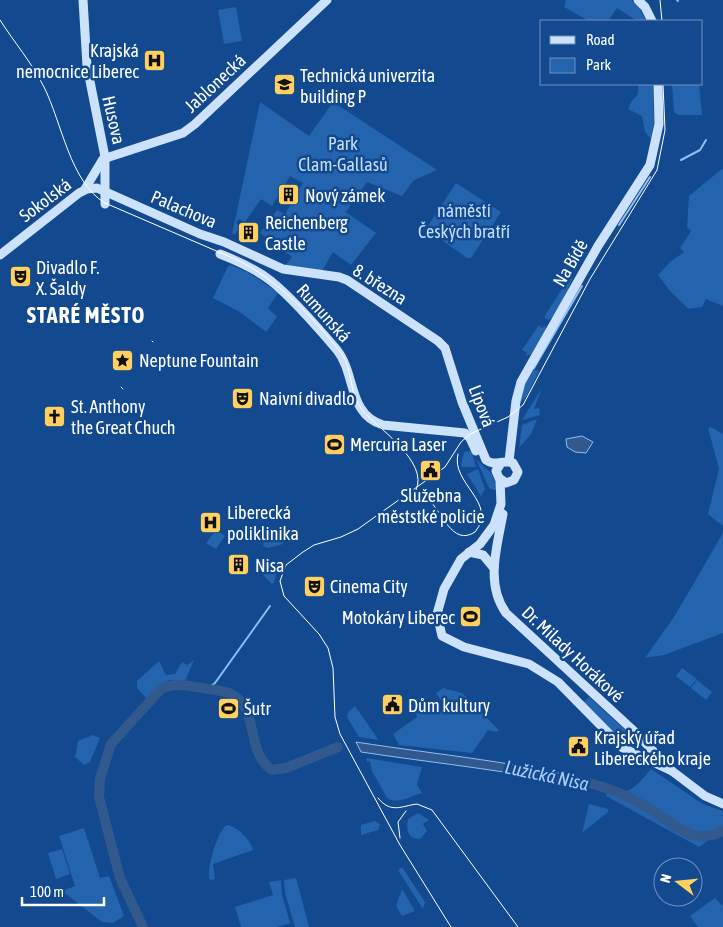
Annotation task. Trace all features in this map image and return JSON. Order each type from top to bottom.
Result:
[{"type":"street","name":"Husova","points":[[82,0],[86,66],[103,159],[100,189]]},
{"type":"street","name":"Jablonecká","points":[[103,159],[158,142],[190,128],[328,0]]},
{"type":"street","points":[[638,0],[645,7],[652,20]]},
{"type":"street","name":"Na Bídě","points":[[505,462],[521,382],[594,253],[653,157],[659,124],[658,85]]},
{"type":"street","points":[[85,189],[103,159]]},
{"type":"street","points":[[85,189],[100,189]]},
{"type":"street","name":"Sokolská","points":[[0,255],[85,189]]},
{"type":"street","name":"Palachova","points":[[100,189],[216,240],[234,246]]},
{"type":"street","name":"8. března","points":[[234,246],[283,270],[339,277],[347,280],[438,340],[445,348]]},
{"type":"street","name":"Rumunská","points":[[220,254],[252,268],[271,280],[338,352],[349,371],[355,400],[372,421],[383,425],[452,431]]},
{"type":"street","name":"Lípová","points":[[445,348],[462,402],[486,460],[494,464],[505,462]]},
{"type":"street","points":[[452,431],[464,423],[462,402]]},
{"type":"street","points":[[452,431],[468,435],[479,458],[498,477],[510,482],[515,479],[518,472],[516,466],[505,462],[497,468],[498,477],[502,494],[499,512],[491,529],[480,544],[461,559],[447,580],[437,614],[442,636],[464,648],[529,664],[558,682],[623,748],[672,771]]},
{"type":"street","name":"Dr. Milady Horákové","points":[[510,482],[494,568],[496,593],[509,617],[635,732],[672,771],[712,801],[723,804]]},
{"type":"street","points":[[480,544],[495,557]]},
{"type":"street","points":[[469,552],[485,556],[494,568]]},
{"type":"street","points":[[623,748],[635,749],[638,745],[635,732]]},
{"type":"green space","points":[[566,0],[631,0],[639,7],[646,20],[635,20],[617,8],[609,20],[587,20],[564,7]]},
{"type":"green space","points":[[236,7],[242,41],[224,44],[218,10]]},
{"type":"green space","points":[[638,85],[653,85],[654,122],[651,139],[645,132],[642,116],[628,109],[638,94]]},
{"type":"green space","points":[[672,85],[699,85],[702,115],[679,115],[674,112]]},
{"type":"green space","name":"Park Clam-Gallasů","points":[[260,102],[309,136],[333,102],[437,170],[414,180],[402,196],[367,182],[346,212],[376,233],[351,265],[333,252],[322,271],[285,266],[292,257],[260,233],[277,210],[285,214],[303,183],[290,176],[272,206],[261,199],[245,222],[239,219],[236,223],[240,227],[235,234],[232,234]]},
{"type":"green space","points":[[723,168],[723,306],[706,299],[702,307],[689,309],[670,291],[658,275],[670,262],[684,252],[680,248],[691,231],[687,227],[689,196]]},
{"type":"green space","name":"náměstí Českých bratří","points":[[456,183],[501,212],[471,258],[467,258],[426,229]]},
{"type":"green space","points":[[231,265],[251,274],[278,293],[268,308],[277,317],[266,332],[240,312],[213,298],[228,266]]},
{"type":"green space","points":[[570,276],[573,278],[562,302],[556,313],[548,320],[544,317]]},
{"type":"green space","points":[[539,325],[542,328],[545,325],[546,330],[533,354],[525,356],[527,353],[522,350]]},
{"type":"green space","points":[[532,369],[539,371],[526,397],[518,406],[521,390]]},
{"type":"green space","points":[[542,388],[534,409],[539,408],[540,415],[522,420]]},
{"type":"green space","points":[[537,419],[531,434],[519,448],[522,425]]},
{"type":"green space","points":[[711,427],[723,434],[723,526],[708,514],[719,469],[708,428]]},
{"type":"green space","points":[[464,452],[472,452],[476,467],[462,467]]},
{"type":"green space","points":[[476,459],[491,473],[500,492],[489,488]]},
{"type":"green space","points":[[478,469],[485,489],[481,496],[467,474]]},
{"type":"green space","points":[[279,527],[284,529],[283,544],[268,548],[263,546],[264,542]]},
{"type":"green space","points":[[216,530],[225,536],[216,549],[206,543]]},
{"type":"green space","points":[[723,533],[723,633],[664,655],[645,658],[674,617]]},
{"type":"green space","points":[[265,566],[278,567],[274,583],[272,584],[261,573]]},
{"type":"green space","points":[[194,660],[185,681],[169,680],[148,700],[137,688],[137,681],[159,661],[166,675],[175,674],[182,662],[187,665]]},
{"type":"green space","points":[[682,668],[697,679],[690,687],[676,676]]},
{"type":"green space","points":[[697,680],[712,692],[706,700],[691,688]]},
{"type":"green space","points":[[443,688],[462,693],[499,730],[496,732],[488,730],[472,753],[399,745],[393,734],[417,717],[416,712],[423,707],[429,715],[444,705],[436,693]]},
{"type":"green space","points":[[589,697],[634,738],[633,747],[627,747],[583,703]]},
{"type":"green space","points":[[355,706],[378,740],[359,737],[347,717],[348,712]]},
{"type":"green space","points":[[93,735],[100,738],[90,762],[84,765],[75,757],[78,741]]},
{"type":"green space","points":[[366,758],[422,767],[417,785],[422,793],[396,801],[387,798],[372,771],[370,761],[367,762]]},
{"type":"green space","points":[[651,769],[703,804],[723,811],[723,829],[699,847],[606,796],[607,791],[621,793],[632,788]]},
{"type":"green space","points":[[589,804],[608,809],[608,812],[582,833]]},
{"type":"green space","points":[[418,813],[429,820],[423,824],[427,831],[420,839],[416,839],[408,833],[407,826],[408,819]]},
{"type":"green space","points":[[375,821],[380,824],[378,830],[361,835],[361,825]]},
{"type":"green space","points":[[227,825],[243,834],[250,842],[253,850],[213,864],[215,879],[210,880],[209,869],[213,851],[223,828]]},
{"type":"green space","points":[[84,828],[100,878],[109,876],[124,916],[113,923],[102,922],[62,891],[75,886],[59,836]]},
{"type":"green space","points":[[62,849],[70,874],[56,879],[48,853]]},
{"type":"green space","points":[[402,867],[425,902],[423,909],[398,870]]},
{"type":"green space","points":[[296,878],[309,927],[295,927],[285,893],[284,880]]},
{"type":"green space","points":[[281,880],[282,895],[290,923],[277,927],[241,927],[235,907],[273,895],[269,882]]},
{"type":"green space","points":[[402,889],[415,911],[402,916],[396,906]]},
{"type":"green space","points":[[715,898],[723,906],[723,927],[698,927],[690,916]]},
{"type":"water","points":[[582,436],[593,442],[586,453],[575,452],[567,447],[566,439]]},
{"type":"water","points":[[356,742],[512,764],[604,784],[599,789],[511,773],[361,752]]},
{"type":"waterway","points":[[681,160],[700,150],[706,140]]},
{"type":"waterway","points":[[619,225],[650,177]]},
{"type":"waterway","points":[[534,368],[582,286]]},
{"type":"waterway","points":[[207,689],[215,683],[270,606]]},
{"type":"waterway","points":[[143,927],[120,878],[99,797],[100,779],[111,744],[161,689],[176,685],[187,686],[226,692],[239,700],[245,708],[258,752],[263,762],[272,770],[286,768],[338,747]]},
{"type":"waterway","name":"Lužická Nisa","points":[[589,783],[630,798],[690,834],[700,836],[723,831]]},
{"type":"tram line","points":[[660,0],[662,20]]},
{"type":"tram line","points":[[0,20],[44,87],[75,167],[93,193],[105,203],[250,267],[293,300],[307,313],[342,354],[348,368],[355,398],[363,411],[409,457],[418,479],[416,490]]},
{"type":"tram line","points":[[451,927],[400,845],[340,734],[335,717],[333,668],[328,648],[319,634],[284,596],[280,581],[286,565],[303,552],[314,545],[341,537],[358,529],[445,467],[461,442],[470,434],[508,417],[523,405],[590,279],[657,170],[665,130],[663,85]]},
{"type":"tram line","points":[[405,500],[417,497],[428,499],[448,526],[454,531],[460,535],[475,532],[481,522],[481,512],[478,502],[457,464],[458,454]]},
{"type":"tram line","points":[[378,798],[387,806],[396,808],[417,804],[432,810],[518,927]]},
{"type":"tram line","points":[[400,838],[398,822],[406,811]]},
{"type":"place","name":"Krajská nemocnice Liberec","points":[[155,60]]},
{"type":"place","name":"Technická univerzita building P","points":[[284,85]]},
{"type":"place","name":"Nový zámek","points":[[289,195]]},
{"type":"place","name":"Reichenberg Castle","points":[[249,232]]},
{"type":"place","name":"Divadlo F. X. Šaldy","points":[[20,277]]},
{"type":"place","name":"Neptune Fountain","points":[[123,360]]},
{"type":"place","name":"Naivní divadlo","points":[[243,398]]},
{"type":"place","name":"St. Anthony the Great Chuch","points":[[55,416]]},
{"type":"place","name":"Mercuria Laser","points":[[334,444]]},
{"type":"place","name":"Služebna měststké policie","points":[[431,470]]},
{"type":"place","name":"Liberecká poliklinika","points":[[211,522]]},
{"type":"place","name":"Nisa","points":[[239,565]]},
{"type":"place","name":"Cinema City","points":[[314,586]]},
{"type":"place","name":"Motokáry Liberec","points":[[471,617]]},
{"type":"place","name":"Dům kultury","points":[[392,705]]},
{"type":"place","name":"Šutr","points":[[228,708]]},
{"type":"place","name":"Krajský úřad Libereckého kraje","points":[[578,747]]},
{"type":"district","name":"STARÉ MĚSTO","points":[[86,315]]}]
